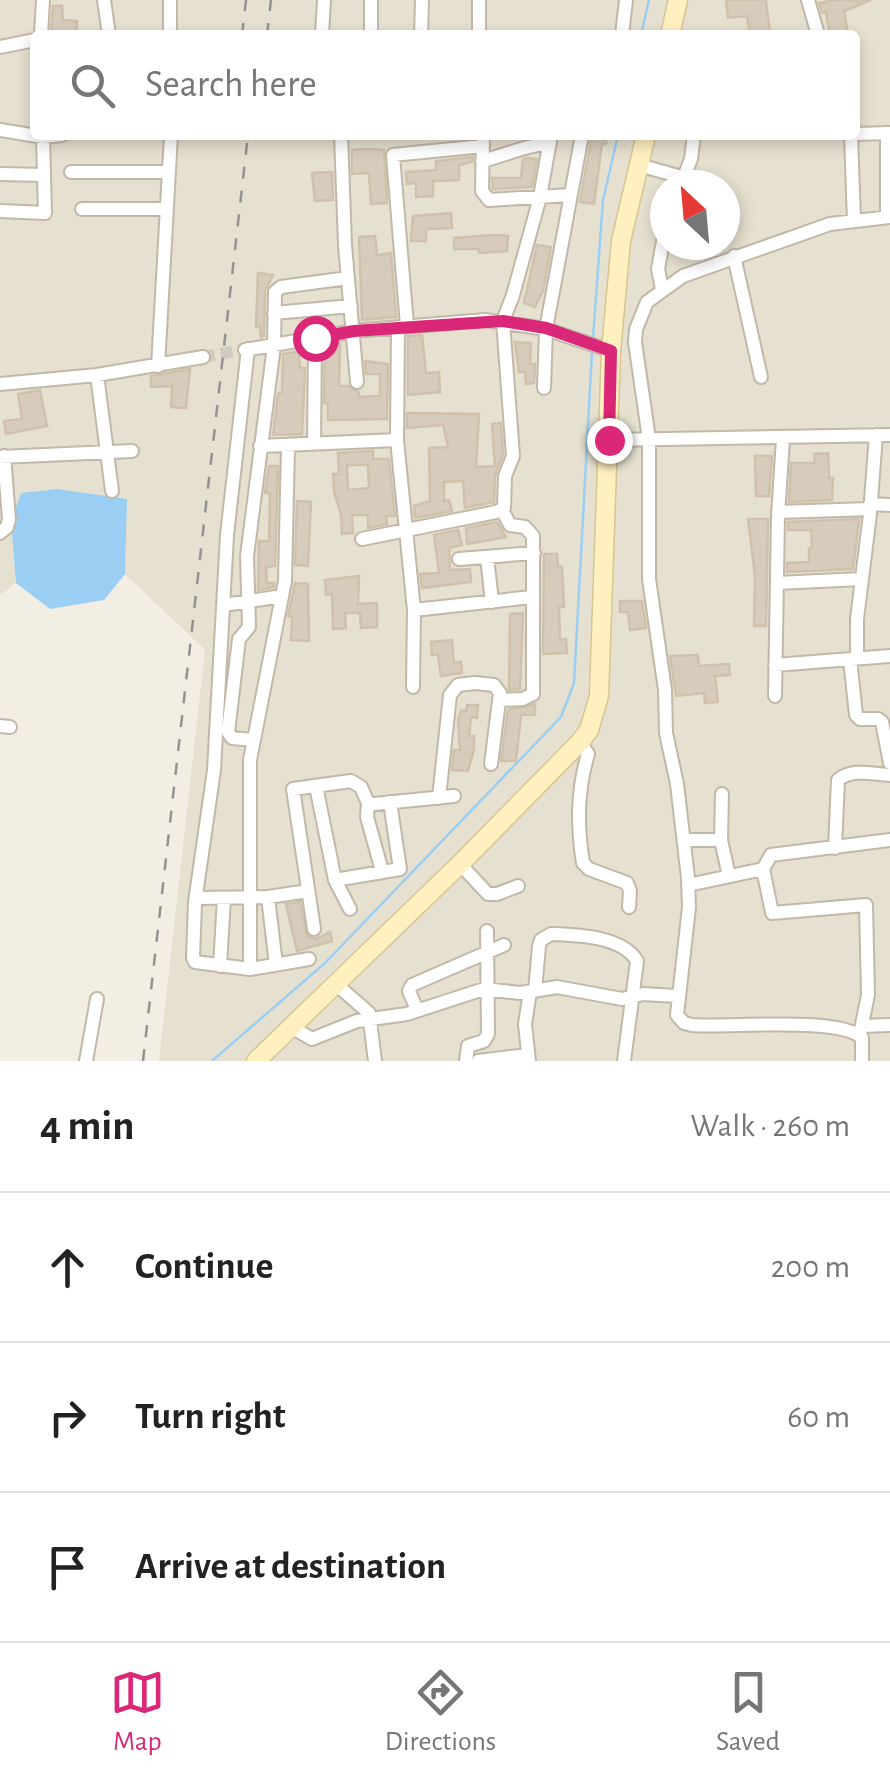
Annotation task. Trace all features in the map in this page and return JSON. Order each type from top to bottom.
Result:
[{"type":"street","points":[[41,30],[43,0]]},
{"type":"street","points":[[104,0],[109,30]]},
{"type":"street","points":[[170,0],[170,30]]},
{"type":"street","points":[[322,30],[324,0]]},
{"type":"street","points":[[371,0],[371,30]]},
{"type":"street","points":[[421,30],[422,0]]},
{"type":"street","points":[[479,0],[479,30]]},
{"type":"street","points":[[623,30],[626,0]]},
{"type":"street","points":[[671,30],[678,0]]},
{"type":"street","points":[[808,0],[817,30]]},
{"type":"street","points":[[0,47],[30,41]]},
{"type":"street","points":[[0,130],[30,134]]},
{"type":"street","points":[[740,254],[830,224],[889,217],[888,133],[860,134]]},
{"type":"street","points":[[0,211],[45,214],[43,140]]},
{"type":"street","points":[[158,366],[171,140]]},
{"type":"street","points":[[341,140],[357,382]]},
{"type":"street","points":[[414,687],[414,610],[396,440],[403,327],[393,154],[483,140],[482,191],[489,200],[572,195]]},
{"type":"street","points":[[482,161],[546,140]]},
{"type":"street","points":[[499,700],[523,699],[532,694],[533,536],[525,528],[510,525],[502,510],[505,476],[513,456],[503,321],[514,295],[540,198],[550,140]]},
{"type":"street","points":[[544,388],[546,328],[581,140]]},
{"type":"street","points":[[256,1061],[460,864],[588,730],[598,704],[611,351],[621,241],[645,140]]},
{"type":"street","points":[[686,170],[693,140]]},
{"type":"street","points":[[853,140],[854,220]]},
{"type":"street","points":[[639,165],[652,170]]},
{"type":"street","points":[[71,172],[168,172]]},
{"type":"street","points":[[0,174],[44,175]]},
{"type":"street","points":[[82,209],[166,210]]},
{"type":"street","points":[[660,260],[662,289]]},
{"type":"street","points":[[723,260],[662,289],[647,302],[635,342],[649,439],[649,579],[688,885],[686,956],[678,1015],[684,1024],[692,1025],[808,1025],[861,1030],[890,1025]]},
{"type":"street","points":[[735,260],[762,376]]},
{"type":"street","points":[[253,740],[232,738],[228,732],[239,639],[249,627],[247,556],[278,289],[348,278]]},
{"type":"street","points":[[274,313],[352,306]]},
{"type":"street","points":[[309,959],[250,969],[194,960],[197,898],[214,770],[232,480],[245,350],[354,331],[503,321],[546,328],[611,351]]},
{"type":"street","points":[[314,444],[315,338]]},
{"type":"street","points":[[0,384],[98,375],[202,357]]},
{"type":"street","points":[[98,375],[112,492]]},
{"type":"street","points":[[609,440],[883,435],[870,506],[854,658],[856,715],[882,722],[890,763]]},
{"type":"street","points":[[776,696],[778,512],[784,439]]},
{"type":"street","points":[[260,446],[396,440]]},
{"type":"street","points":[[250,969],[253,740],[282,596],[288,446]]},
{"type":"street","points":[[0,532],[10,518],[2,457],[132,450]]},
{"type":"street","points":[[778,512],[890,505]]},
{"type":"street","points":[[362,539],[502,510]]},
{"type":"street","points":[[459,559],[534,554]]},
{"type":"street","points":[[487,557],[492,602]]},
{"type":"street","points":[[777,582],[861,579]]},
{"type":"street","points":[[224,605],[282,596]]},
{"type":"street","points":[[414,610],[532,597]]},
{"type":"street","points":[[775,665],[890,656]]},
{"type":"street","points":[[439,798],[452,690],[475,683],[494,685],[500,693],[492,764]]},
{"type":"street","points":[[580,742],[588,754],[578,804],[583,863],[627,884],[629,906]]},
{"type":"street","points":[[834,848],[840,777],[856,772],[890,775]]},
{"type":"street","points":[[314,930],[292,792],[297,788],[357,783],[368,803],[366,818],[382,871]]},
{"type":"street","points":[[316,786],[335,880],[350,909]]},
{"type":"street","points":[[722,794],[721,840],[729,876]]},
{"type":"street","points":[[368,803],[454,796]]},
{"type":"street","points":[[335,880],[398,870],[401,866],[390,802]]},
{"type":"street","points":[[684,840],[721,840]]},
{"type":"street","points":[[862,1061],[861,1030],[868,995],[866,905],[772,912],[763,869],[771,854],[890,840]]},
{"type":"street","points":[[460,864],[488,894],[518,886]]},
{"type":"street","points":[[688,885],[763,869]]},
{"type":"street","points":[[197,898],[251,898],[308,891]]},
{"type":"street","points":[[268,896],[276,965]]},
{"type":"street","points":[[220,966],[224,898]]},
{"type":"street","points":[[466,1061],[468,1046],[484,1042],[488,1034],[487,931]]},
{"type":"street","points":[[478,1061],[529,1058],[525,1024],[541,940],[551,934],[613,943],[637,958],[624,1061]]},
{"type":"street","points":[[417,1010],[409,991],[412,984],[504,944]]},
{"type":"street","points":[[336,985],[372,1019],[374,1061]]},
{"type":"street","points":[[293,1028],[312,1038],[488,989],[533,992],[557,987],[631,998],[643,994],[678,996]]},
{"type":"street","points":[[86,1061],[98,999]]},
{"type":"shaded area","points":[[0,0],[890,0],[890,1061],[159,1061],[205,650],[125,574],[127,500],[11,521],[16,583],[0,595]]},
{"type":"water","points":[[57,489],[127,499],[125,574],[104,600],[50,609],[16,583],[11,521],[21,493]]},
{"type":"building","points":[[726,0],[766,0],[769,30],[749,30],[747,16],[728,18]]},
{"type":"building","points":[[871,0],[844,11],[847,30],[829,30],[826,12],[822,13],[819,3]]},
{"type":"building","points":[[53,6],[62,6],[63,20],[77,21],[76,30],[51,30]]},
{"type":"building","points":[[591,140],[606,140],[602,144],[594,204],[580,202]]},
{"type":"building","points":[[352,150],[384,150],[387,203],[371,204],[369,173],[352,174]]},
{"type":"building","points":[[473,157],[472,162],[459,165],[459,180],[433,181],[433,196],[416,197],[416,183],[407,184],[406,172],[436,170],[436,161]]},
{"type":"building","points":[[526,158],[537,159],[532,187],[493,189],[492,178],[521,178]]},
{"type":"building","points":[[332,172],[333,200],[315,201],[312,173]]},
{"type":"building","points":[[451,213],[452,228],[426,229],[426,241],[411,241],[413,216]]},
{"type":"building","points":[[375,236],[377,255],[391,253],[396,317],[362,320],[359,237]]},
{"type":"building","points":[[508,236],[507,251],[479,253],[479,249],[454,249],[454,238]]},
{"type":"building","points":[[537,245],[551,247],[543,291],[535,307],[524,303]]},
{"type":"building","points":[[258,273],[273,275],[265,291],[261,337],[260,327],[256,327]]},
{"type":"building","points":[[422,335],[426,373],[439,372],[440,392],[408,395],[408,336]]},
{"type":"building","points":[[515,342],[531,343],[534,383],[526,384],[525,372],[519,372]]},
{"type":"building","points":[[340,344],[339,386],[359,392],[359,397],[380,396],[380,374],[366,374],[365,361],[388,364],[387,419],[328,420],[328,403],[324,403],[325,346]]},
{"type":"building","points":[[299,351],[300,368],[305,368],[302,434],[273,435],[278,394],[282,392],[283,354]]},
{"type":"building","points":[[190,369],[186,408],[171,407],[172,386],[151,387],[151,376]]},
{"type":"building","points":[[40,390],[47,426],[6,434],[4,421],[22,419],[18,394]]},
{"type":"building","points":[[407,413],[479,414],[476,467],[495,466],[492,424],[501,423],[503,454],[495,475],[494,502],[465,508],[463,481],[444,482],[444,501],[449,500],[452,511],[415,518],[414,506],[430,501],[429,448],[448,447],[443,425],[407,428]]},
{"type":"building","points":[[373,451],[373,459],[389,459],[395,516],[386,516],[387,524],[368,528],[368,515],[352,515],[353,533],[342,534],[333,474],[339,474],[338,453]],"holes":[[[347,465],[368,465],[369,488],[348,490]]]},
{"type":"building","points":[[828,453],[832,500],[789,502],[791,463],[815,463],[814,454]]},
{"type":"building","points":[[755,456],[772,456],[769,496],[756,496]]},
{"type":"building","points":[[269,466],[278,466],[275,566],[266,567],[267,583],[274,583],[274,587],[258,590],[259,541],[269,541],[270,493],[265,493]]},
{"type":"building","points":[[297,501],[311,502],[308,566],[295,565]]},
{"type":"building","points":[[748,519],[768,519],[766,626],[754,626],[755,576]]},
{"type":"building","points":[[859,519],[853,569],[787,572],[787,563],[809,562],[812,548],[811,530],[788,530],[788,522]]},
{"type":"building","points":[[497,522],[506,537],[467,544],[466,528]]},
{"type":"building","points":[[458,530],[462,545],[449,548],[450,570],[470,569],[471,582],[422,588],[420,574],[439,573],[434,535]]},
{"type":"building","points":[[544,554],[557,554],[558,567],[562,567],[564,607],[559,607],[560,640],[566,639],[567,653],[543,654]]},
{"type":"building","points":[[359,576],[358,604],[377,603],[377,627],[361,628],[360,613],[345,613],[346,628],[333,629],[332,594],[326,595],[325,580]]},
{"type":"building","points":[[295,583],[308,584],[309,641],[291,640],[292,617],[288,616]]},
{"type":"building","points":[[620,601],[642,601],[646,628],[630,630],[628,612],[620,612]]},
{"type":"building","points":[[523,613],[520,689],[509,690],[510,614]]},
{"type":"building","points":[[452,640],[454,663],[461,662],[462,673],[441,676],[438,655],[432,655],[431,642]]},
{"type":"building","points":[[698,655],[699,666],[729,664],[730,675],[715,676],[718,702],[705,703],[704,693],[676,696],[670,656]]},
{"type":"building","points":[[535,704],[535,715],[521,715],[516,761],[501,761],[508,710]]},
{"type":"building","points":[[467,705],[478,705],[477,718],[471,717],[469,736],[474,736],[474,749],[468,771],[452,770],[454,750],[460,750],[458,720]]},
{"type":"building","points":[[300,902],[307,936],[316,939],[330,932],[332,941],[297,951],[286,904]]},
{"type":"waterway","points":[[642,30],[649,0]]},
{"type":"waterway","points":[[593,338],[603,200],[617,140]]},
{"type":"waterway","points":[[212,1061],[325,963],[561,717],[574,683],[592,351]]},
{"type":"tunnel","points":[[203,357],[242,350]]},
{"type":"railway","points":[[243,30],[246,0]]},
{"type":"railway","points":[[268,30],[271,0]]},
{"type":"railway","points":[[143,1061],[247,140]]},
{"type":"route","points":[[315,338],[485,320],[546,328],[611,351],[609,440]]}]
